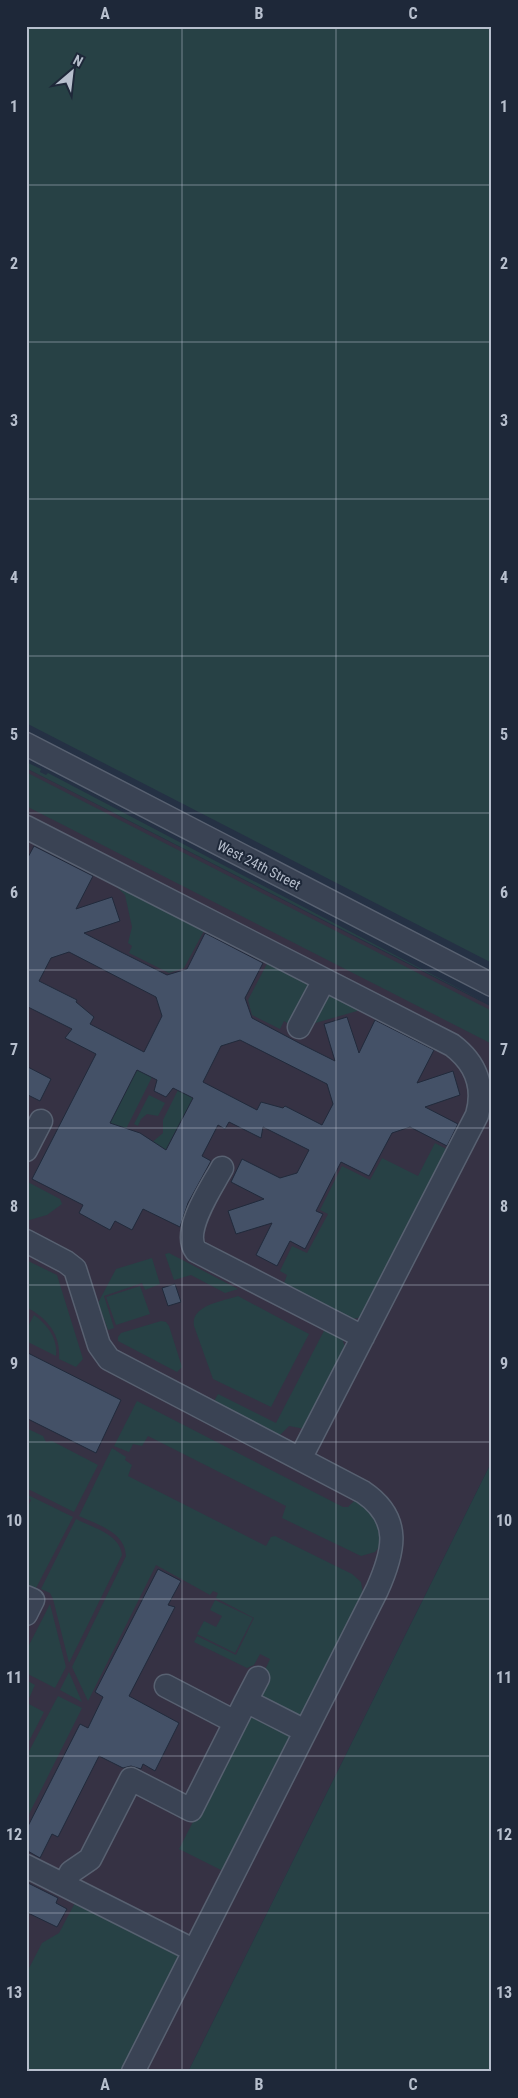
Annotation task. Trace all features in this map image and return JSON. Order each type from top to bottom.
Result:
[{"type":"street","name":"West 24th Street","points":[[26,744],[492,985]]},
{"type":"street","points":[[26,827],[452,1045],[470,1062],[481,1095],[477,1116],[300,1459]]},
{"type":"street","points":[[299,1027],[324,980]]},
{"type":"street","points":[[26,1150],[41,1121]]},
{"type":"street","points":[[222,1168],[191,1231],[192,1247],[196,1251],[363,1337]]},
{"type":"street","points":[[26,1241],[66,1262],[75,1269],[99,1345],[109,1359],[371,1497],[384,1511],[392,1530],[392,1543],[382,1579],[133,2072]]},
{"type":"street","points":[[26,1597],[33,1600],[26,1614]]},
{"type":"street","points":[[64,1885],[71,1872],[90,1859],[131,1779],[191,1810],[258,1678]]},
{"type":"street","points":[[166,1686],[235,1722]]},
{"type":"street","points":[[246,1701],[305,1732]]},
{"type":"street","points":[[26,1866],[193,1950]]},
{"type":"shaded area","points":[[26,768],[492,1007],[492,1461],[188,2072],[26,2072]]},
{"type":"green space","points":[[26,26],[492,26],[492,963],[26,723]]},
{"type":"green space","points":[[26,762],[41,769],[40,772],[46,775],[48,773],[492,1006],[26,768]]},
{"type":"green space","points":[[26,772],[492,1011],[492,1044],[26,806]]},
{"type":"green space","points":[[110,880],[206,927],[184,968],[169,973],[129,953],[132,946],[128,943],[132,927],[125,895]]},
{"type":"green space","points":[[269,960],[315,983],[294,1027],[284,1021],[280,1029],[252,1015],[248,1000]]},
{"type":"green space","points":[[325,990],[364,1009],[305,1026]]},
{"type":"green space","points":[[137,1070],[152,1077],[125,1131],[110,1123]]},
{"type":"green space","points":[[178,1090],[193,1098],[165,1151],[150,1144],[163,1133],[163,1120]]},
{"type":"green space","points":[[149,1095],[165,1103],[158,1116],[147,1114],[141,1119],[138,1126],[134,1124]]},
{"type":"green space","points":[[435,1143],[450,1151],[361,1317],[350,1320],[283,1286],[287,1275],[280,1271],[292,1246],[307,1253],[328,1214],[320,1210],[342,1166],[370,1180],[382,1158],[418,1176]]},
{"type":"green space","points":[[26,1181],[60,1199],[62,1204],[47,1215],[26,1221]]},
{"type":"green space","points":[[169,1253],[238,1289],[225,1293],[191,1275],[174,1280],[165,1254]]},
{"type":"green space","points":[[152,1258],[160,1284],[145,1290],[142,1283],[104,1296],[114,1328],[108,1330],[98,1303],[116,1269]]},
{"type":"green space","points":[[26,1260],[57,1275],[83,1359],[76,1367],[59,1359],[58,1342],[55,1334],[40,1316],[26,1307]]},
{"type":"green space","points":[[140,1286],[150,1314],[116,1325],[106,1297]]},
{"type":"green space","points":[[238,1296],[309,1334],[271,1407],[213,1379],[194,1326],[194,1319],[202,1309]]},
{"type":"green space","points":[[34,1315],[44,1323],[54,1338],[56,1356],[26,1341],[26,1330]]},
{"type":"green space","points":[[161,1321],[166,1322],[169,1326],[182,1367],[177,1372],[118,1341],[121,1333]]},
{"type":"green space","points":[[326,1327],[342,1338],[345,1347],[305,1429],[289,1426],[279,1436],[212,1405],[218,1394],[276,1423]]},
{"type":"green space","points":[[137,1401],[343,1507],[348,1507],[355,1500],[378,1513],[382,1543],[375,1552],[361,1556],[282,1518],[286,1506],[148,1436],[142,1446],[133,1444],[129,1452],[114,1446]]},
{"type":"green space","points":[[26,1428],[43,1436],[46,1442],[52,1441],[98,1465],[74,1512],[26,1488]]},
{"type":"green space","points":[[112,1448],[126,1457],[125,1460],[132,1465],[128,1476],[266,1546],[271,1537],[275,1536],[352,1574],[361,1582],[363,1594],[302,1717],[258,1698],[256,1689],[270,1659],[260,1654],[254,1665],[247,1668],[194,1642],[197,1636],[236,1655],[254,1618],[216,1598],[218,1593],[213,1591],[210,1595],[156,1565],[88,1701],[72,1667],[126,1556],[121,1541],[116,1535],[102,1526],[79,1516]]},
{"type":"green space","points":[[492,1461],[492,2072],[188,2072]]},
{"type":"green space","points":[[26,1494],[73,1517],[35,1590],[26,1585],[26,1510],[31,1500],[26,1497]]},
{"type":"green space","points":[[76,1519],[105,1532],[116,1542],[122,1555],[69,1663],[53,1599],[50,1593],[41,1589]]},
{"type":"green space","points":[[215,1600],[253,1618],[235,1653],[197,1634],[204,1621],[216,1627],[222,1616],[210,1610]]},
{"type":"green space","points":[[50,1604],[66,1667],[55,1688],[26,1673],[26,1651]]},
{"type":"green space","points":[[69,1672],[82,1702],[60,1690]]},
{"type":"green space","points":[[26,1680],[35,1685],[27,1703],[44,1712],[26,1747]]},
{"type":"green space","points":[[58,1696],[82,1708],[26,1820],[26,1757]]},
{"type":"green space","points":[[248,1715],[291,1736],[223,1871],[179,1849]]},
{"type":"green space","points":[[76,1901],[178,1953],[179,1959],[122,2072],[26,2072],[26,1974],[42,1943],[59,1933]]},
{"type":"building","points":[[34,846],[93,876],[76,909],[112,897],[120,921],[84,933],[167,975],[187,969],[205,933],[263,963],[245,998],[252,1018],[335,1061],[324,1024],[347,1017],[359,1053],[375,1020],[434,1050],[417,1083],[453,1071],[460,1095],[425,1107],[458,1124],[447,1146],[410,1127],[392,1133],[369,1176],[341,1162],[316,1211],[323,1214],[305,1249],[290,1241],[277,1266],[256,1255],[272,1223],[236,1234],[228,1211],[264,1199],[231,1182],[242,1159],[280,1178],[297,1173],[309,1150],[263,1127],[261,1138],[229,1122],[225,1129],[218,1125],[202,1156],[211,1161],[188,1203],[180,1227],[143,1209],[132,1230],[115,1221],[110,1230],[79,1213],[83,1205],[32,1179],[96,1054],[65,1038],[72,1029],[26,1006],[26,861]],"holes":[[[69,952],[156,997],[162,1016],[144,1052],[90,1024],[94,1017],[76,1002],[77,1000],[39,981],[51,958]],[[240,1040],[327,1084],[333,1104],[322,1125],[285,1106],[283,1108],[261,1102],[257,1110],[203,1082],[221,1046]],[[137,1070],[157,1080],[154,1091],[166,1097],[173,1088],[193,1098],[166,1150],[140,1133],[110,1123]]]},
{"type":"building","points":[[26,1066],[51,1079],[40,1101],[26,1094]]},
{"type":"building","points":[[175,1284],[181,1302],[168,1306],[162,1288]]},
{"type":"building","points":[[26,1352],[121,1400],[96,1453],[26,1418]]},
{"type":"building","points":[[158,1569],[181,1581],[168,1605],[175,1607],[129,1696],[179,1723],[155,1771],[143,1764],[141,1769],[131,1766],[123,1768],[99,1756],[58,1837],[52,1834],[40,1858],[26,1850],[26,1830],[80,1724],[88,1728],[103,1697],[95,1692]]},
{"type":"building","points":[[26,1882],[58,1898],[56,1903],[67,1909],[57,1927],[26,1912]]}]
